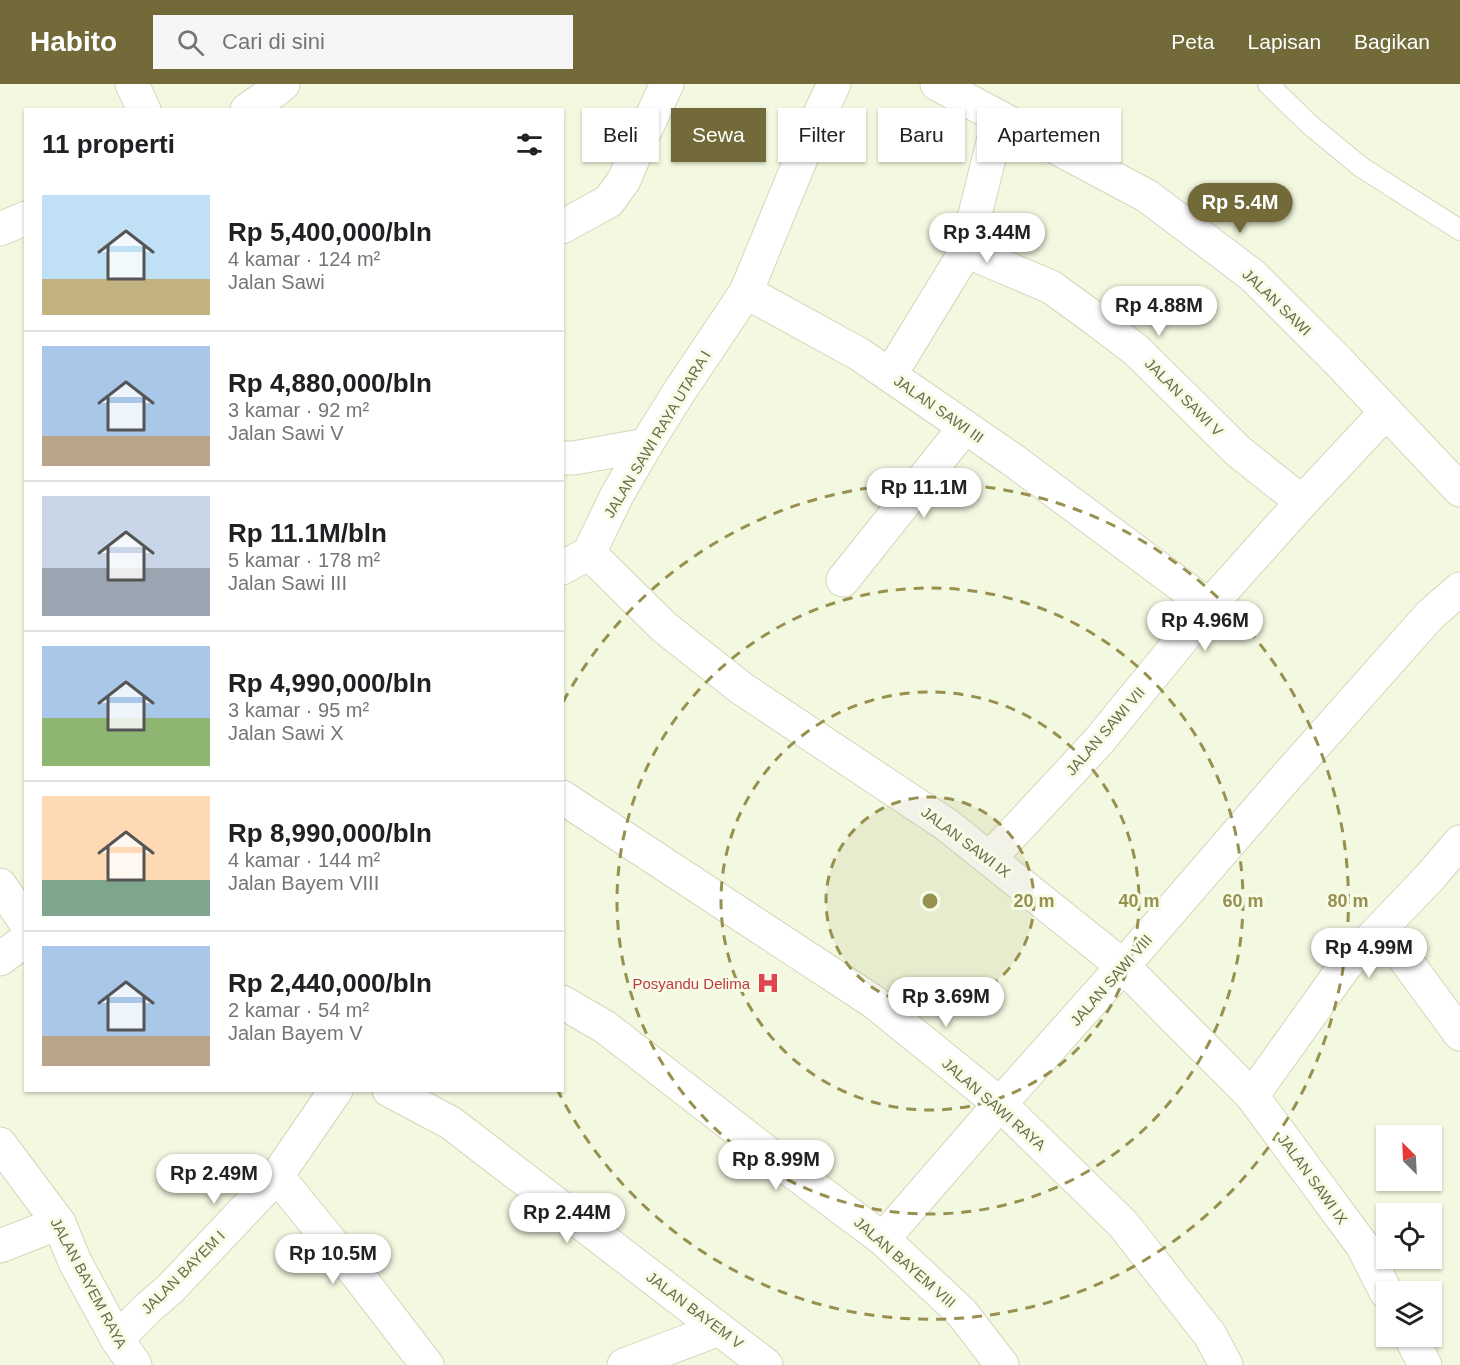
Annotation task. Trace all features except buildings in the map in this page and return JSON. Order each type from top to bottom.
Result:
[{"type":"street","points":[[132,84],[143,108]]},
{"type":"street","points":[[250,108],[283,84]]},
{"type":"street","points":[[564,226],[609,201],[624,180],[667,84]]},
{"type":"street","name":"JALAN SAWI RAYA UTARA I","points":[[576,560],[679,392],[746,292],[834,84]]},
{"type":"street","name":"JALAN SAWI","points":[[937,84],[981,108]]},
{"type":"street","points":[[890,375],[966,251],[988,162]]},
{"type":"street","name":"JALAN SAWI","points":[[1082,162],[1147,196],[1252,275],[1460,490]]},
{"type":"street","points":[[0,229],[24,219]]},
{"type":"street","name":"JALAN SAWI V","points":[[966,251],[1051,286],[1091,315],[1136,350],[1238,451],[1302,502]]},
{"type":"street","name":"JALAN SAWI III","points":[[746,292],[859,354],[890,375],[1013,460],[1209,606]]},
{"type":"street","name":"JALAN SAWI VII","points":[[989,859],[1098,742],[1209,606],[1386,412]]},
{"type":"street","points":[[843,580],[965,427]]},
{"type":"street","points":[[564,458],[646,445]]},
{"type":"street","name":"JALAN SAWI IX","points":[[576,560],[741,688],[947,825],[1124,966],[1252,1096],[1362,1245],[1380,1281]]},
{"type":"street","name":"JALAN SAWI VIII","points":[[883,1239],[1430,615],[1460,589]]},
{"type":"street","name":"JALAN SAWI RAYA","points":[[564,798],[874,1002],[1000,1104],[1123,1224],[1210,1335],[1226,1365]]},
{"type":"street","points":[[1252,1096],[1345,966],[1431,877],[1460,842]]},
{"type":"street","points":[[0,885],[24,920]]},
{"type":"street","points":[[1382,928],[1460,1034]]},
{"type":"street","points":[[0,959],[24,941]]},
{"type":"street","name":"JALAN BAYEM VIII","points":[[564,1003],[604,1027],[883,1239],[962,1313],[1002,1365]]},
{"type":"street","name":"JALAN BAYEM I","points":[[126,1352],[149,1306],[170,1289],[277,1176],[335,1092]]},
{"type":"street","name":"JALAN BAYEM V","points":[[393,1092],[451,1124],[766,1365]]},
{"type":"street","name":"JALAN BAYEM RAYA","points":[[0,1143],[59,1223],[75,1262],[126,1352]]},
{"type":"street","points":[[277,1176],[427,1365]]},
{"type":"street","points":[[0,1246],[59,1223]]},
{"type":"street","points":[[624,1365],[719,1329]]},
{"type":"street","points":[[1416,1347],[1425,1365]]},
{"type":"lane","points":[[1269,84],[1309,124],[1361,167],[1460,230]]},
{"type":"place","name":"Posyandu Delima","points":[[768,983]]}]
